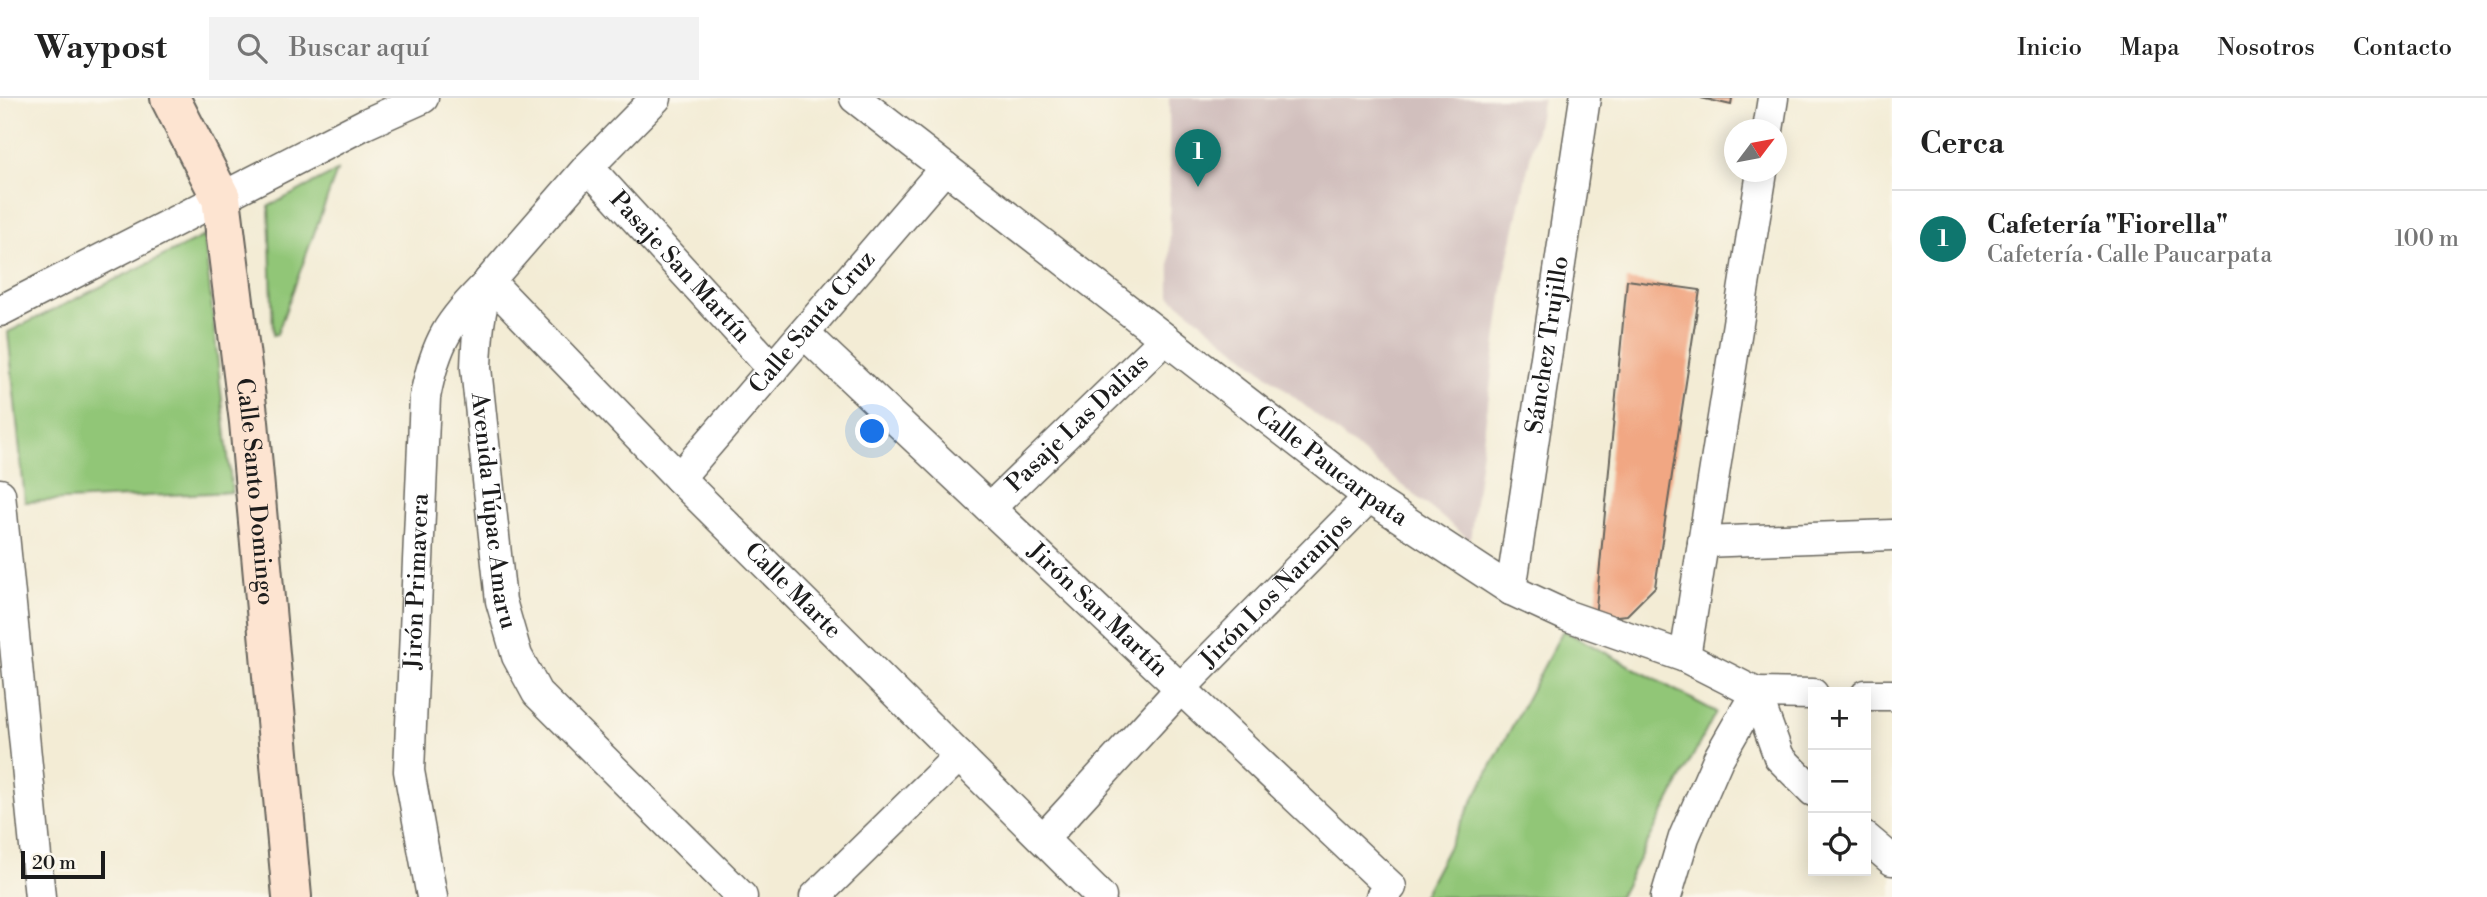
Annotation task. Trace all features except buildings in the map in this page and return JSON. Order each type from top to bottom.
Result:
[{"type":"street","name":"Calle Santo Domingo","points":[[170,98],[221,198],[249,422],[292,897]]},
{"type":"street","points":[[0,311],[365,124],[423,98]]},
{"type":"street","name":"Avenida Túpac Amaru","points":[[656,98],[587,167],[489,281],[477,332],[476,368],[501,601],[517,656],[537,693],[741,897]]},
{"type":"street","name":"Calle Paucarpata","points":[[855,98],[1369,497],[1511,590],[1565,615],[1685,656],[1756,693]]},
{"type":"street","name":"Sánchez Trujillo","points":[[1511,590],[1585,98]]},
{"type":"street","points":[[1770,119],[1773,98]]},
{"type":"street","name":"Pasaje San Martín","points":[[587,167],[773,369]]},
{"type":"street","name":"Calle Santa Cruz","points":[[679,478],[945,168]]},
{"type":"street","points":[[1685,656],[1760,182]]},
{"type":"street","name":"Calle Marte","points":[[489,281],[679,478],[1101,897]]},
{"type":"street","name":"Jirón Primavera","points":[[432,897],[409,771],[425,397],[431,365],[445,333],[460,310],[489,281]]},
{"type":"street","name":"Jirón San Martín","points":[[804,333],[1181,688],[1386,892]]},
{"type":"street","name":"Pasaje Las Dalias","points":[[990,508],[1165,339]]},
{"type":"street","points":[[0,494],[40,897]]},
{"type":"street","name":"Jirón Los Naranjos","points":[[1043,839],[1181,688],[1369,497]]},
{"type":"street","points":[[1703,542],[1892,535]]},
{"type":"street","points":[[1756,693],[1808,694]]},
{"type":"street","points":[[1756,693],[1779,757],[1808,786]]},
{"type":"street","points":[[1666,897],[1684,837],[1718,760],[1756,693]]},
{"type":"street","points":[[1871,695],[1892,695]]},
{"type":"street","points":[[815,897],[959,757]]},
{"type":"street","points":[[1871,842],[1892,860]]},
{"type":"shaded area","points":[[1169,98],[1543,98],[1505,274],[1470,540],[1170,296]]},
{"type":"green space","points":[[337,171],[277,334],[273,335],[269,206]]},
{"type":"green space","points":[[204,236],[232,492],[25,502],[8,332]]},
{"type":"green space","points":[[1563,630],[1716,712],[1619,897],[1422,897]]},
{"type":"place","name":"Cafetería \"Fiorella\"","points":[[1198,187]]}]
